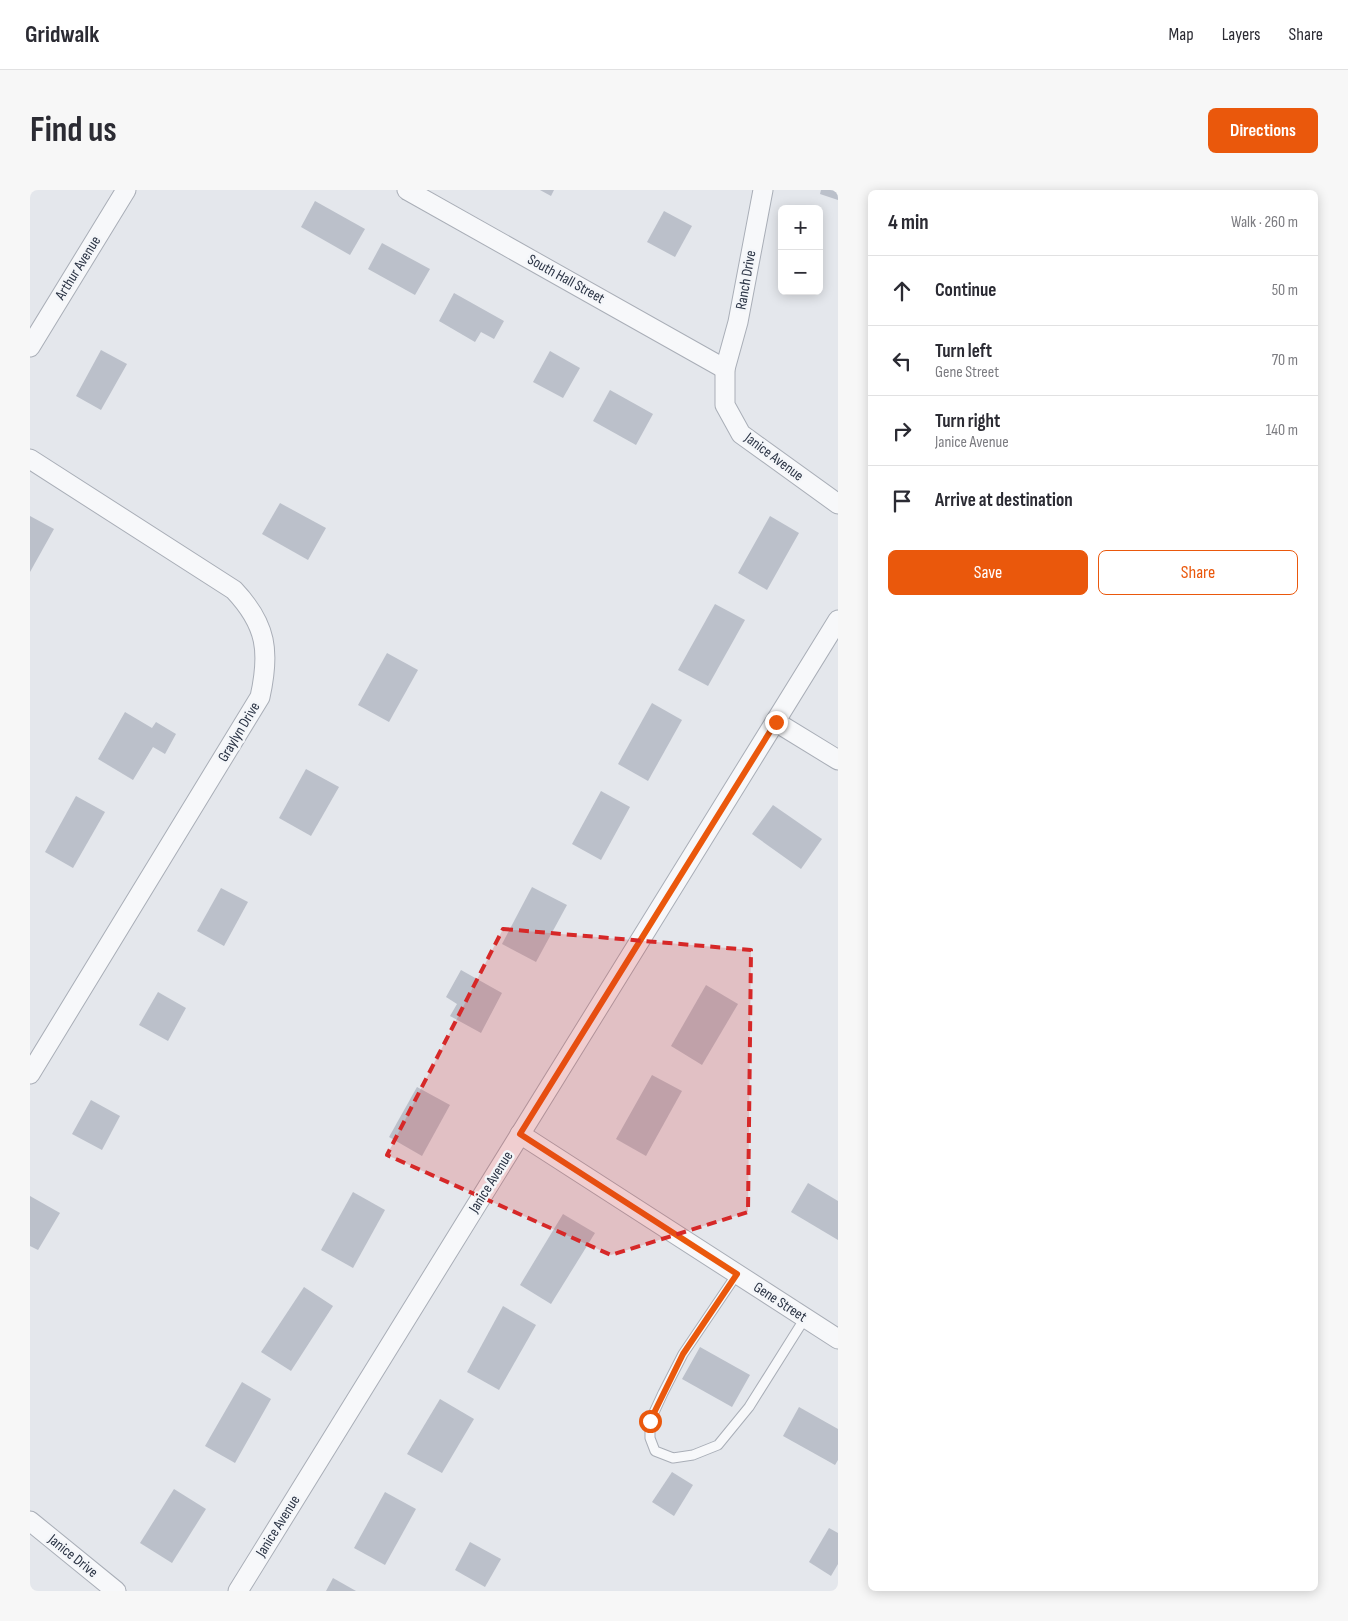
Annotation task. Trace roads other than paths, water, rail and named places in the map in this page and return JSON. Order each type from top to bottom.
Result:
[{"type":"street","name":"Arthur Avenue","points":[[30,347],[126,190]]},
{"type":"street","name":"South Hall Street","points":[[407,190],[724,369]]},
{"type":"street","name":"Ranch Drive","points":[[724,369],[738,322],[763,190]]},
{"type":"street","name":"Janice Avenue","points":[[724,369],[725,405],[741,434],[838,504]]},
{"type":"street","name":"Graylyn Drive","points":[[30,459],[234,590],[248,604],[261,627],[267,652],[266,670],[260,697],[30,1074]]},
{"type":"street","name":"Janice Avenue","points":[[238,1591],[838,620]]},
{"type":"street","points":[[776,722],[838,760]]},
{"type":"street","name":"Gene Street","points":[[520,1134],[838,1339]]},
{"type":"street","name":"Janice Drive","points":[[30,1521],[116,1591]]},
{"type":"lane","points":[[737,1274],[683,1354],[650,1421],[650,1438],[655,1451],[673,1458],[693,1455],[718,1445],[749,1407],[805,1318]]}]
